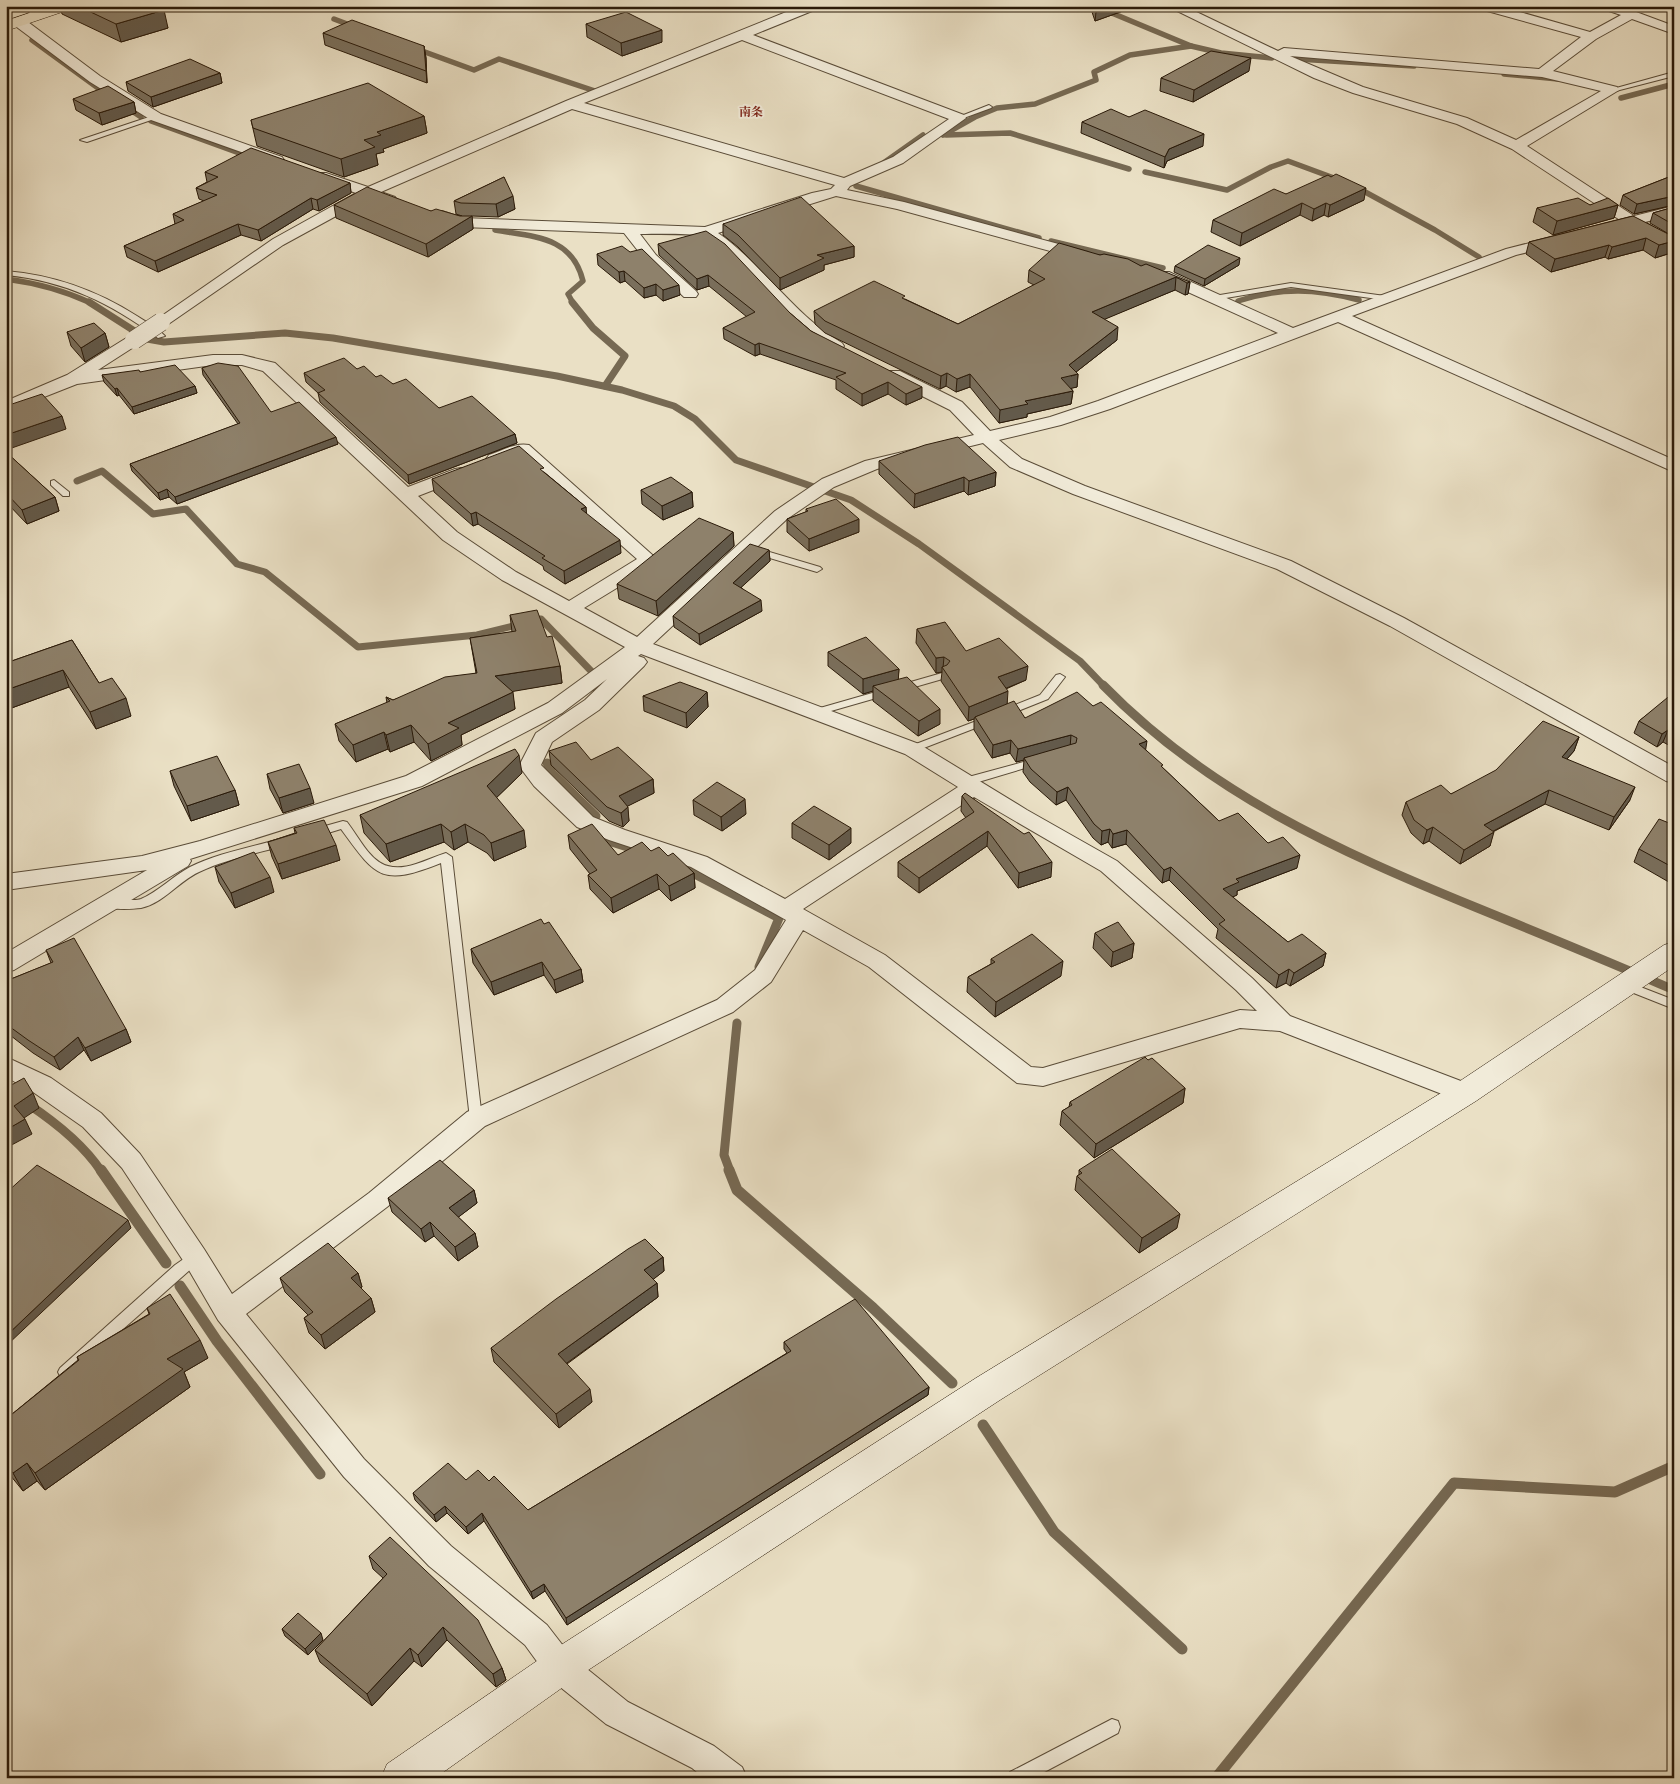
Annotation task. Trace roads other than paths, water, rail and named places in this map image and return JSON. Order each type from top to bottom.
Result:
[{"type":"highway","points":[[12,24],[66,6]]},
{"type":"street","points":[[25,6],[40,15]]},
{"type":"street","points":[[6,407],[72,379],[134,340],[161,329],[278,242],[369,192],[571,104],[744,36],[813,6]]},
{"type":"street","points":[[1173,6],[1318,75],[1358,90],[1462,121],[1517,146],[1632,221],[1674,245]]},
{"type":"street","points":[[1484,6],[1591,36]]},
{"type":"street","points":[[1607,6],[1674,30]]},
{"type":"street","points":[[1542,73],[1591,36],[1631,15]]},
{"type":"street","points":[[12,24],[155,116],[288,164]]},
{"type":"street","points":[[744,36],[959,118]]},
{"type":"street","points":[[1268,51],[1542,73],[1612,90]]},
{"type":"street","points":[[1517,146],[1612,90]]},
{"type":"street","points":[[571,104],[870,198],[1036,244],[1101,259]]},
{"type":"street","points":[[427,212],[462,222],[706,232],[841,188],[898,160],[959,118]]},
{"type":"street","points":[[306,171],[401,204]]},
{"type":"street","points":[[1593,231],[1674,210]]},
{"type":"street","points":[[628,228],[651,258],[690,294]]},
{"type":"street","points":[[706,232],[732,251],[798,320],[818,338],[854,355]]},
{"type":"street","points":[[1465,1093],[1282,1022],[1240,1019],[1043,1077],[1026,1076],[877,961],[699,862],[617,835],[586,822],[542,781],[530,766],[544,738],[592,705],[645,648],[745,548],[781,515],[828,483],[871,465],[1055,421],[1104,405],[1291,333],[1511,252],[1574,236]]},
{"type":"street","points":[[1148,270],[1291,333]]},
{"type":"street","points":[[1338,316],[1674,467]]},
{"type":"street","points":[[72,379],[210,360],[236,359],[255,362],[268,367],[450,536],[509,576],[645,648],[912,749],[1109,866],[1244,984],[1282,1022]]},
{"type":"street","points":[[880,368],[956,406],[1016,464],[1079,490],[1284,565],[1397,622],[1674,776]]},
{"type":"street","points":[[406,494],[523,449],[649,560],[569,609]]},
{"type":"street","points":[[6,882],[142,864],[414,781],[555,708],[645,648]]},
{"type":"street","points":[[228,1312],[378,1200],[476,1119],[725,1006],[763,976],[792,914],[969,784]]},
{"type":"street","points":[[6,964],[205,846]]},
{"type":"street","points":[[401,1778],[560,1667],[988,1389],[1465,1093],[1674,952]]},
{"type":"street","points":[[6,1066],[42,1084],[92,1120],[131,1160],[195,1257],[228,1312],[354,1468],[440,1556],[536,1635],[560,1667],[617,1713],[703,1757],[731,1778]]},
{"type":"lane","points":[[1612,90],[1674,74]]},
{"type":"lane","points":[[959,118],[989,107]]},
{"type":"lane","points":[[84,140],[155,116]]},
{"type":"lane","points":[[6,273],[58,282],[90,292],[161,329]]},
{"type":"lane","points":[[1214,298],[1291,285],[1386,298]]},
{"type":"lane","points":[[54,483],[66,494]]},
{"type":"lane","points":[[745,548],[817,569]]},
{"type":"lane","points":[[817,712],[942,676]]},
{"type":"lane","points":[[912,749],[1044,697],[1060,677]]},
{"type":"lane","points":[[969,784],[1051,758]]},
{"type":"lane","points":[[107,904],[140,904],[160,894],[193,870],[216,861],[343,825],[373,864],[384,870],[403,872],[446,857],[476,1119]]},
{"type":"lane","points":[[1635,979],[1674,1005]]},
{"type":"lane","points":[[56,1381],[195,1257]]},
{"type":"lane","points":[[1016,1778],[1112,1727]]},
{"type":"waterway","points":[[1095,6],[1191,46]]},
{"type":"waterway","points":[[334,19],[355,27]]},
{"type":"waterway","points":[[32,40],[109,96]]},
{"type":"waterway","points":[[943,135],[975,117],[997,108],[1035,104],[1096,80],[1094,72],[1130,55],[1191,46]]},
{"type":"waterway","points":[[1191,46],[1221,53],[1272,58]]},
{"type":"waterway","points":[[414,48],[474,70],[499,59],[595,91]]},
{"type":"waterway","points":[[1297,59],[1414,66]]},
{"type":"waterway","points":[[1504,74],[1558,79]]},
{"type":"waterway","points":[[1621,98],[1674,84]]},
{"type":"waterway","points":[[126,107],[141,117]]},
{"type":"waterway","points":[[151,121],[250,157]]},
{"type":"waterway","points":[[946,135],[1010,133],[1129,169]]},
{"type":"waterway","points":[[882,164],[923,135]]},
{"type":"waterway","points":[[1145,172],[1227,190],[1271,167],[1288,161],[1342,181]]},
{"type":"waterway","points":[[856,186],[1039,238]]},
{"type":"waterway","points":[[1356,187],[1435,230],[1479,257]]},
{"type":"waterway","points":[[495,230],[550,241],[570,255],[578,266],[583,281],[568,294],[573,303]]},
{"type":"waterway","points":[[1051,241],[1163,268]]},
{"type":"waterway","points":[[6,279],[49,288],[90,302]]},
{"type":"waterway","points":[[1238,301],[1269,293],[1298,291],[1343,296],[1359,300]]},
{"type":"waterway","points":[[90,302],[147,339],[164,342],[285,333],[333,338],[557,376],[622,390],[674,406],[695,419],[736,460],[851,500],[919,544],[1080,661],[1103,685]]},
{"type":"waterway","points":[[572,302],[593,328],[625,356],[605,386]]},
{"type":"waterway","points":[[77,481],[102,471],[153,514],[186,509],[237,564],[265,572],[358,647],[477,635],[541,619],[593,673]]},
{"type":"waterway","points":[[1103,685],[1144,723],[1186,757],[1231,788],[1277,816],[1325,841],[1424,886],[1674,990]]},
{"type":"waterway","points":[[547,763],[552,773],[596,816]]},
{"type":"waterway","points":[[596,837],[640,851]]},
{"type":"waterway","points":[[685,869],[779,918],[759,967]]},
{"type":"waterway","points":[[730,1171],[724,1155],[737,1023]]},
{"type":"waterway","points":[[28,1104],[68,1134],[101,1171]]},
{"type":"waterway","points":[[101,1170],[166,1263]]},
{"type":"waterway","points":[[729,1170],[737,1190],[873,1308],[952,1383]]},
{"type":"waterway","points":[[180,1286],[217,1341],[320,1474]]},
{"type":"waterway","points":[[983,1425],[1054,1532],[1182,1649]]},
{"type":"waterway","points":[[1216,1778],[1454,1483],[1615,1492],[1674,1466]]},
{"type":"district","name":"南条","points":[[751,112]]}]
